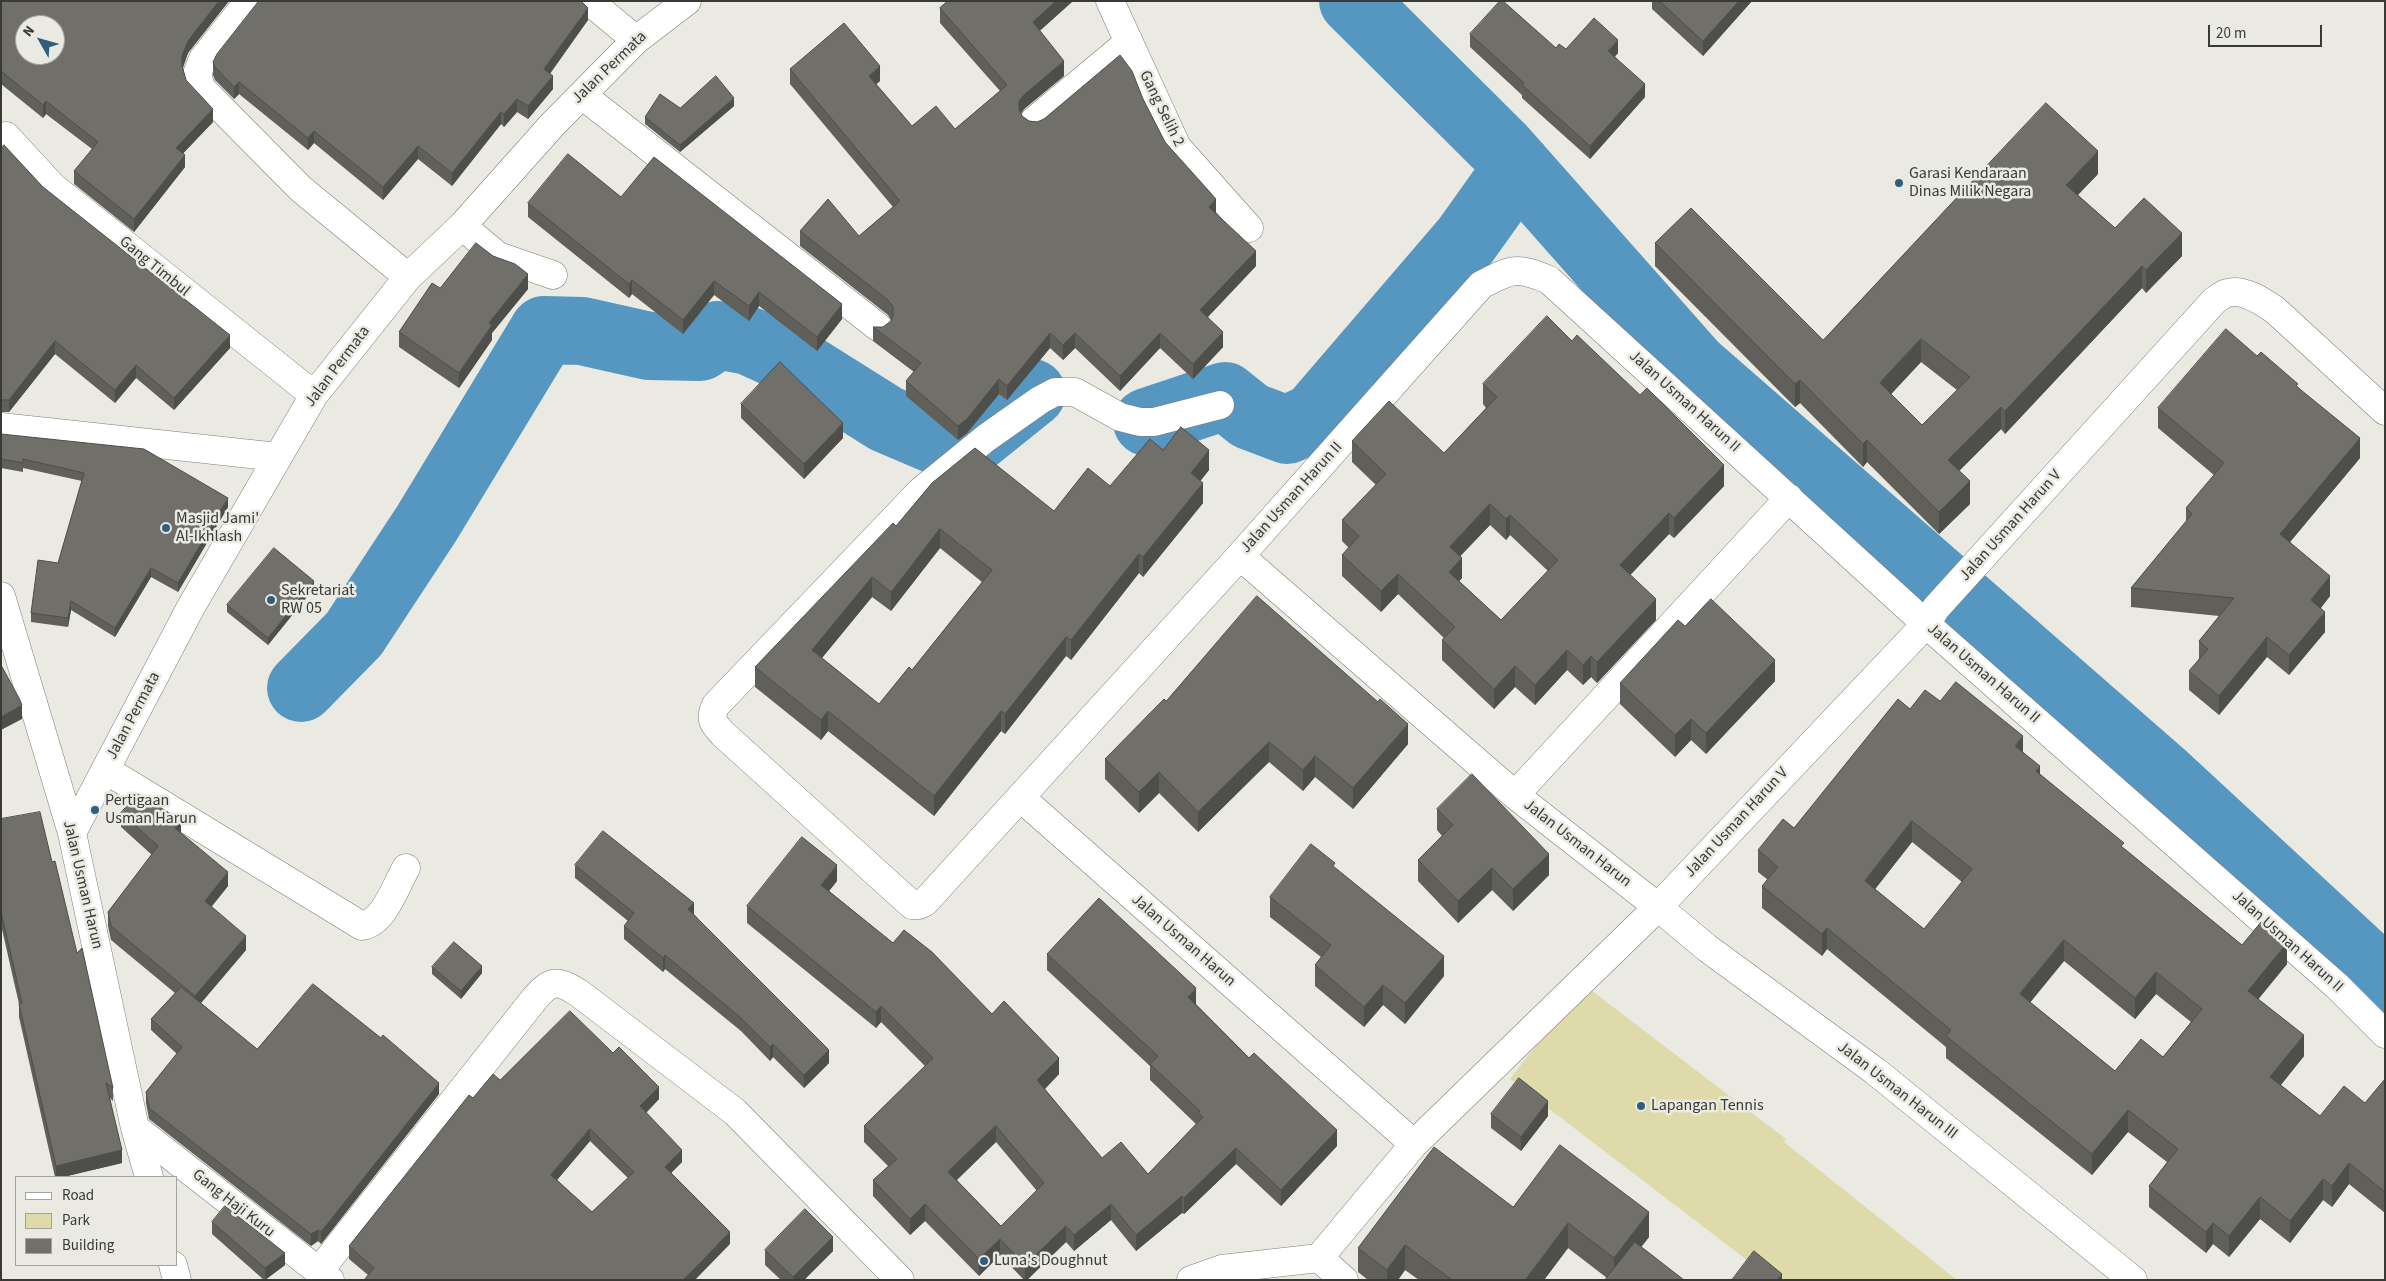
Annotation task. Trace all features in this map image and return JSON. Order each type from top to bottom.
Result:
[{"type":"street","points":[[249,1],[203,60],[197,74],[201,88],[301,189],[408,277]]},
{"type":"street","points":[[589,1],[636,40]]},
{"type":"street","name":"Jalan Permata","points":[[72,833],[191,607],[314,395],[408,277],[462,226],[553,124],[636,40],[687,1]]},
{"type":"street","name":"Gang Selih 2","points":[[1110,1],[1177,147],[1249,228]]},
{"type":"street","points":[[1034,122],[1129,42]]},
{"type":"street","points":[[582,95],[878,327]]},
{"type":"street","name":"Gang Timbul","points":[[3,137],[53,187],[314,395]]},
{"type":"street","points":[[462,226],[498,256],[553,275]]},
{"type":"street","name":"Jalan Usman Harun II","points":[[1220,405],[1154,422],[1140,422],[1120,417],[1075,392],[1054,392],[1040,400],[986,438],[922,491],[716,705],[712,713],[713,722],[723,734],[912,905],[925,902],[1240,556],[1481,285],[1504,273],[1525,270],[1549,280],[1789,498],[1931,616],[2329,979],[2385,1034]]},
{"type":"street","name":"Jalan Usman Harun V","points":[[1658,907],[1931,616],[2214,301],[2227,293],[2239,293],[2257,298],[2275,310],[2385,411]]},
{"type":"street","points":[[1,427],[278,457]]},
{"type":"street","points":[[1515,795],[1789,498]]},
{"type":"street","name":"Jalan Usman Harun","points":[[1240,556],[1515,795],[1658,907]]},
{"type":"street","name":"Jalan Usman Harun","points":[[1,596],[72,833],[135,1128],[149,1176]]},
{"type":"street","points":[[106,770],[362,926],[372,924],[382,915],[406,868]]},
{"type":"street","name":"Jalan Usman Harun","points":[[1021,798],[1414,1144]]},
{"type":"street","points":[[1191,1280],[1222,1269],[1319,1258],[1414,1144],[1658,907]]},
{"type":"street","name":"Jalan Usman Harun III","points":[[1658,907],[1707,948],[1875,1071],[2133,1280]]},
{"type":"street","points":[[324,1275],[532,1002],[543,989],[552,983],[565,984],[580,994],[735,1112],[900,1280]]},
{"type":"street","name":"Gang Haji Kuru","points":[[135,1128],[324,1275]]},
{"type":"street","points":[[1319,1258],[1344,1280]]},
{"type":"street","points":[[173,1266],[177,1280]]},
{"type":"green space","name":"Lapangan Tennis","points":[[1583,984],[1786,1139],[1784,1142],[1957,1280],[1773,1280],[1510,1079]]},
{"type":"building","points":[[1,1],[219,1],[188,41],[182,56],[182,66],[186,80],[213,109],[176,148],[185,155],[134,219],[74,171],[98,142],[46,101],[43,105],[1,71]]},
{"type":"building","points":[[259,1],[581,1],[588,8],[544,69],[553,76],[528,106],[517,99],[504,114],[501,112],[452,173],[418,146],[383,187],[314,131],[308,138],[239,82],[234,87],[215,67],[213,62],[217,54]]},
{"type":"building","points":[[948,1],[1056,1],[1033,22],[1064,61],[1019,101],[1019,109],[1022,116],[1029,121],[1037,122],[1044,119],[1120,55],[1132,71],[1143,99],[1165,142],[1216,199],[1209,207],[1256,251],[1200,310],[1223,332],[1193,364],[1160,333],[1120,376],[1075,333],[1063,345],[1050,333],[1007,386],[999,379],[967,419],[958,426],[906,381],[921,363],[873,327],[883,327],[891,321],[893,307],[888,300],[800,231],[828,199],[859,236],[900,201],[790,69],[844,23],[880,66],[869,76],[912,126],[936,106],[955,129],[1007,85],[940,8]]},
{"type":"building","points":[[1500,1],[1503,1],[1556,48],[1559,44],[1566,49],[1594,18],[1618,40],[1608,51],[1645,84],[1590,146],[1522,85],[1524,83],[1470,34]]},
{"type":"building","points":[[1660,1],[1739,1],[1703,41]]},
{"type":"building","points":[[716,76],[734,98],[680,145],[645,117],[660,94],[680,108]]},
{"type":"building","points":[[2046,103],[2098,151],[2066,185],[2115,228],[2144,198],[2182,233],[2146,270],[2142,266],[2005,411],[2001,407],[1948,460],[1970,481],[1939,512],[1867,440],[1863,444],[1800,380],[1795,384],[1655,243],[1691,208],[1823,340]],"holes":[[[1921,339],[1970,377],[1922,425],[1880,383]]]},
{"type":"building","points":[[4,145],[43,187],[230,335],[174,398],[136,365],[115,390],[55,341],[9,400],[1,400],[1,148]]},
{"type":"building","points":[[568,154],[621,197],[654,157],[842,304],[817,337],[759,292],[749,306],[714,281],[683,320],[632,280],[629,284],[528,203]]},
{"type":"building","points":[[476,243],[493,256],[515,264],[528,274],[489,323],[492,325],[459,373],[399,332],[432,283],[440,288]]},
{"type":"building","points":[[1547,316],[1572,341],[1577,335],[1640,395],[1647,388],[1724,465],[1674,518],[1669,513],[1620,565],[1656,599],[1597,662],[1591,656],[1583,665],[1567,650],[1535,685],[1515,666],[1494,689],[1442,640],[1455,627],[1398,574],[1381,591],[1342,555],[1359,536],[1342,520],[1386,474],[1352,441],[1389,401],[1444,453],[1497,397],[1483,384]],"holes":[[[1490,504],[1506,519],[1510,515],[1558,560],[1501,620],[1449,572],[1462,558],[1450,547]]]},
{"type":"building","points":[[2226,329],[2257,356],[2261,352],[2298,384],[2296,386],[2360,438],[2280,534],[2330,576],[2311,600],[2325,612],[2289,655],[2267,637],[2219,696],[2189,671],[2208,649],[2199,641],[2234,598],[2131,588],[2192,514],[2186,508],[2224,463],[2158,408]]},
{"type":"building","points":[[780,362],[843,423],[804,464],[741,404]]},
{"type":"building","points":[[1181,427],[1209,450],[1191,473],[1203,483],[1143,557],[1139,554],[1071,640],[1066,637],[1005,714],[1001,711],[934,796],[828,711],[821,720],[755,667],[893,523],[896,526],[932,483],[975,448],[1054,511],[1088,468],[1110,486],[1150,439],[1163,450]],"holes":[[[940,529],[992,570],[912,670],[909,667],[879,704],[812,650],[872,577],[891,592]]]},
{"type":"building","points":[[1,434],[144,449],[228,498],[178,583],[151,568],[115,628],[71,601],[68,618],[31,613],[38,560],[58,563],[84,473],[23,459],[23,463],[1,459]]},
{"type":"building","name":"Sekretariat RW 05","points":[[274,548],[314,581],[268,638],[227,605]]},
{"type":"building","points":[[1257,596],[1378,702],[1380,699],[1408,724],[1353,788],[1315,756],[1303,770],[1269,742],[1198,812],[1159,772],[1139,792],[1105,759],[1164,699],[1166,701]]},
{"type":"building","points":[[1711,599],[1775,660],[1706,733],[1691,719],[1675,735],[1620,683],[1678,620],[1685,626]]},
{"type":"building","points":[[1,665],[22,705],[1,717]]},
{"type":"building","points":[[1956,682],[2023,736],[2015,746],[2040,766],[2036,771],[2124,843],[2121,846],[2242,945],[2261,922],[2287,943],[2248,991],[2304,1035],[2270,1077],[2320,1116],[2344,1086],[2365,1103],[2385,1079],[2385,1192],[2349,1163],[2332,1186],[2323,1179],[2290,1221],[2260,1197],[2229,1236],[2213,1223],[2206,1232],[2149,1186],[2178,1149],[2128,1110],[2092,1154],[1946,1036],[1951,1030],[1827,928],[1822,934],[1762,886],[1778,867],[1758,850],[1783,819],[1794,828],[1898,699],[1910,709],[1925,690],[1940,701]],"holes":[[[1912,821],[1972,869],[1924,929],[1865,881]],[[2064,940],[2135,998],[2156,972],[2202,1009],[2163,1057],[2141,1039],[2115,1071],[2020,994]]]},
{"type":"building","points":[[1472,774],[1549,854],[1513,889],[1492,868],[1458,901],[1418,860],[1453,825],[1437,809]]},
{"type":"building","points":[[138,794],[181,820],[175,828],[228,872],[205,901],[246,936],[195,996],[111,926],[108,912],[158,846],[121,813]]},
{"type":"building","points":[[40,812],[52,862],[55,861],[77,953],[82,948],[113,1088],[106,1083],[122,1150],[56,1166],[19,1004],[22,1003],[1,912],[1,819]]},
{"type":"building","points":[[603,831],[694,903],[688,909],[829,1050],[804,1075],[773,1044],[770,1047],[741,1018],[665,955],[663,958],[624,926],[634,913],[575,865]]},
{"type":"building","points":[[802,837],[837,865],[821,885],[893,943],[904,930],[932,952],[992,1014],[1004,1001],[1059,1058],[1037,1080],[1102,1158],[1121,1142],[1148,1174],[1203,1117],[1198,1113],[1200,1111],[1150,1064],[1158,1056],[1047,954],[1099,898],[1196,988],[1188,997],[1249,1058],[1254,1053],[1337,1130],[1281,1190],[1236,1148],[1184,1198],[1182,1196],[1136,1235],[1111,1204],[1074,1235],[1066,1226],[1025,1265],[1000,1239],[979,1259],[925,1204],[910,1219],[873,1180],[897,1159],[864,1126],[933,1058],[881,1006],[876,1012],[747,906]],"holes":[[[996,1126],[1044,1183],[1001,1226],[948,1172]]]},
{"type":"building","points":[[1311,844],[1335,863],[1333,866],[1444,956],[1405,1003],[1383,985],[1364,1007],[1315,965],[1331,945],[1270,897]]},
{"type":"building","points":[[454,942],[482,966],[461,991],[432,967]]},
{"type":"building","points":[[313,984],[381,1038],[383,1035],[439,1083],[321,1232],[318,1230],[311,1234],[149,1108],[146,1092],[182,1047],[151,1019],[181,987],[257,1049]]},
{"type":"building","points":[[570,1011],[613,1053],[619,1047],[659,1087],[640,1106],[682,1150],[665,1167],[730,1232],[683,1280],[364,1280],[374,1268],[349,1246],[469,1095],[473,1098],[493,1074],[500,1080]],"holes":[[[590,1129],[634,1172],[592,1212],[551,1175]]]},
{"type":"building","points":[[1519,1078],[1548,1101],[1521,1137],[1491,1114]]},
{"type":"building","points":[[1560,1145],[1649,1212],[1614,1258],[1568,1223],[1527,1280],[1452,1280],[1405,1245],[1387,1270],[1358,1248],[1434,1147],[1513,1207]]},
{"type":"building","points":[[225,1206],[285,1253],[265,1268],[212,1222]]},
{"type":"building","points":[[805,1209],[833,1237],[793,1277],[765,1250]]},
{"type":"building","points":[[1635,1242],[1684,1280],[1605,1280]]},
{"type":"building","points":[[1754,1251],[1782,1274],[1777,1280],[1732,1280]]},
{"type":"waterway","points":[[1353,1],[1501,148],[1694,366],[2161,774],[2385,981]]},
{"type":"waterway","points":[[1147,422],[1225,396],[1250,416],[1287,430],[1314,417],[1466,240],[1518,167]]},
{"type":"waterway","points":[[301,688],[354,634],[427,523],[544,330],[582,331],[649,346],[700,347],[718,335],[749,341],[797,363],[886,419],[940,442],[966,446],[1032,393]]},
{"type":"place","name":"Garasi Kendaraan Dinas Milik Negara","points":[[1899,183]]},
{"type":"place","name":"Masjid Jami' Al-Ikhlash","points":[[166,528]]},
{"type":"place","name":"Sekretariat RW 05","points":[[271,600]]},
{"type":"place","name":"Pertigaan Usman Harun","points":[[95,810]]},
{"type":"place","name":"Lapangan Tennis","points":[[1641,1106]]},
{"type":"place","name":"Luna's Doughnut","points":[[984,1261]]}]
